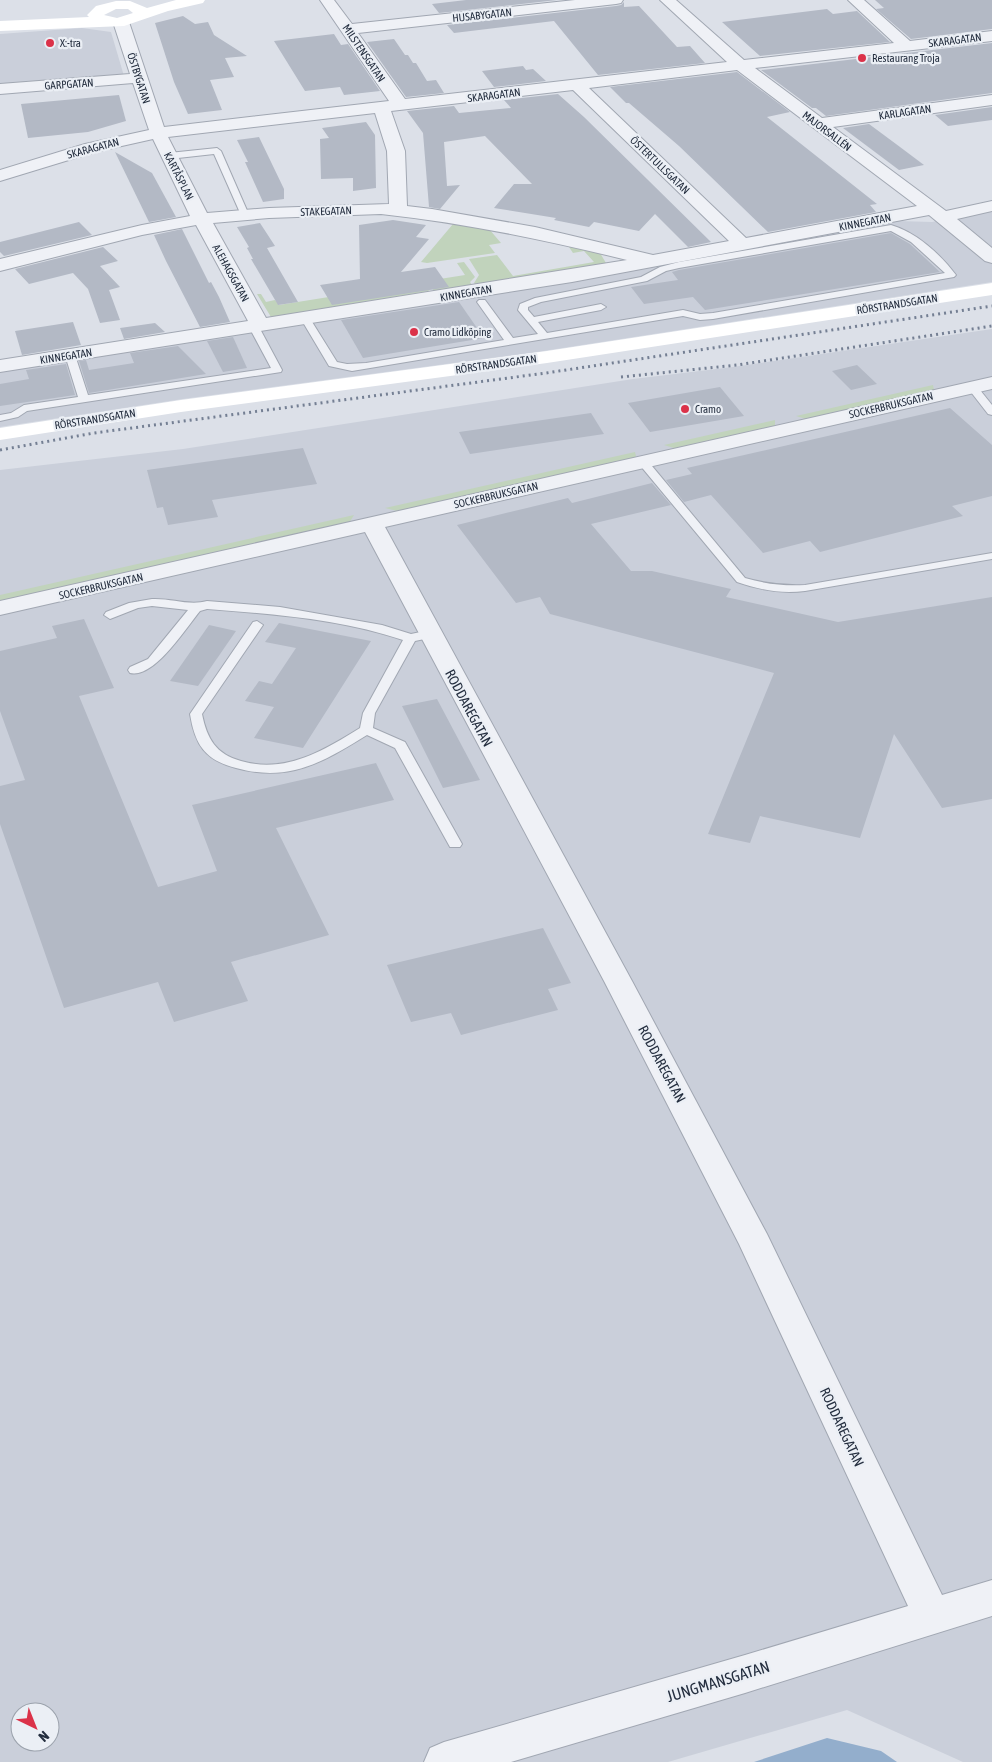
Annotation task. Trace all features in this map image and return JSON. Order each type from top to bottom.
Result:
[{"type":"main road","points":[[0,26],[100,16],[122,22],[137,12],[198,0]]},
{"type":"main road","points":[[100,16],[116,2],[137,12]]},
{"type":"main road","name":"RÖRSTRANDSGATAN","points":[[0,434],[181,406],[547,357],[992,289]]},
{"type":"street","name":"MILSTENSGATAN","points":[[327,0],[401,106]]},
{"type":"street","name":"HUSABYGATAN","points":[[349,29],[616,0]]},
{"type":"street","name":"MAJORSALLÉN","points":[[667,0],[740,65],[937,213],[992,257]]},
{"type":"street","points":[[856,0],[907,46]]},
{"type":"street","name":"ÖSTBYGATAN","points":[[122,22],[158,133]]},
{"type":"street","name":"SKARAGATAN","points":[[0,176],[91,148],[158,133],[992,36]]},
{"type":"street","name":"GARPGATAN","points":[[0,89],[139,78]]},
{"type":"street","name":"ÖSTERTULLSGATAN","points":[[577,85],[743,244]]},
{"type":"street","name":"KARLAGATAN","points":[[818,124],[992,100]]},
{"type":"street","points":[[382,108],[396,151],[398,210]]},
{"type":"street","name":"KARTÅSPLAN","points":[[158,133],[201,219]]},
{"type":"street","name":"KINNEGATAN","points":[[0,366],[257,327],[572,276],[743,244],[992,206]]},
{"type":"street","name":"STAKEGATAN","points":[[0,265],[142,230],[201,219],[245,214],[398,210],[535,232],[652,262]]},
{"type":"street","name":"ALEHAGSGATAN","points":[[201,219],[257,327]]},
{"type":"street","name":"SOCKERBRUKSGATAN","points":[[0,608],[89,590],[372,523],[982,385]]},
{"type":"street","name":"RODDAREGATAN","points":[[372,523],[420,636],[618,981],[755,1242],[932,1615]]},
{"type":"street","name":"JUNGMANSGATAN","points":[[444,1762],[745,1674],[992,1598]]},
{"type":"lane","points":[[169,156],[217,151],[245,214]]},
{"type":"lane","points":[[306,319],[333,364],[340,367],[353,368],[684,313],[700,317],[713,316],[951,275],[906,234],[897,228],[891,228],[663,268],[644,279],[538,300],[523,306],[523,310],[545,336]]},
{"type":"lane","points":[[572,276],[616,324]]},
{"type":"lane","points":[[482,302],[511,342]]},
{"type":"lane","points":[[531,320],[601,307]]},
{"type":"lane","points":[[0,418],[14,415],[24,408],[277,370],[257,327]]},
{"type":"lane","points":[[70,355],[84,399]]},
{"type":"lane","points":[[982,385],[992,412]]},
{"type":"lane","points":[[643,462],[741,580],[762,587],[780,591],[805,588],[992,556]]},
{"type":"lane","points":[[110,615],[136,604],[151,601],[196,608],[217,605],[280,612],[420,636],[369,713],[366,730],[322,756],[291,766],[262,770],[225,760],[211,752],[199,731],[196,714],[258,625]]},
{"type":"lane","points":[[134,670],[152,662],[196,608]]},
{"type":"lane","points":[[366,730],[400,745],[455,844]]},
{"type":"shaded area","points":[[82,28],[111,32],[124,76],[0,86],[0,34]]},
{"type":"shaded area","points":[[992,210],[992,282],[537,352],[183,399],[0,427],[0,371],[439,303],[898,221],[932,222]]},
{"type":"shaded area","points":[[992,329],[992,1762],[963,1762],[847,1710],[668,1762],[0,1762],[0,470],[183,449],[633,379],[733,367]]},
{"type":"green space","points":[[453,224],[489,229],[501,243],[489,245],[495,253],[427,263],[421,262]]},
{"type":"green space","points":[[569,247],[600,253],[606,263],[474,283],[479,275],[469,259],[497,255],[513,276],[594,262],[584,251],[573,253]]},
{"type":"green space","points":[[464,262],[475,277],[470,282],[472,285],[434,291],[427,281],[465,275],[457,263]]},
{"type":"green space","points":[[422,282],[429,291],[271,317],[257,294],[261,294],[266,302],[275,300],[279,305]]},
{"type":"green space","points":[[933,385],[934,390],[806,419],[796,416]]},
{"type":"green space","points":[[775,420],[775,425],[772,428],[677,449],[664,445]]},
{"type":"green space","points":[[635,452],[636,456],[634,459],[401,512],[385,508]]},
{"type":"green space","points":[[354,515],[349,523],[0,603],[0,595]]},
{"type":"water","points":[[827,1738],[881,1751],[897,1762],[754,1762]]},
{"type":"building","points":[[466,0],[557,0],[439,13],[432,4]]},
{"type":"building","points":[[875,0],[992,0],[992,29],[911,39],[876,9],[884,8]]},
{"type":"building","points":[[624,2],[624,7],[639,6],[677,47],[690,46],[705,63],[598,75],[554,21],[454,33],[447,25],[616,6]]},
{"type":"building","points":[[827,9],[833,14],[857,11],[890,42],[760,56],[722,22]]},
{"type":"building","points":[[183,16],[195,24],[208,22],[214,35],[247,56],[225,58],[234,77],[210,80],[222,110],[188,114],[174,82],[155,23]]},
{"type":"building","points":[[334,34],[341,45],[348,44],[380,91],[344,95],[340,87],[305,91],[274,41]]},
{"type":"building","points":[[394,39],[405,55],[408,55],[413,63],[416,63],[427,81],[436,80],[444,93],[406,97],[367,42]]},
{"type":"building","points":[[992,43],[992,93],[826,116],[816,108],[812,108],[761,70]]},
{"type":"building","points":[[523,66],[526,70],[533,69],[546,81],[494,87],[482,71]]},
{"type":"building","points":[[737,72],[790,112],[767,117],[877,204],[870,205],[876,212],[768,232],[679,146],[629,103],[626,103],[610,87]]},
{"type":"building","points":[[558,94],[584,117],[711,242],[688,247],[655,214],[639,231],[594,222],[589,227],[554,220],[556,218],[494,208],[514,184],[532,184],[485,136],[444,142],[447,186],[460,185],[440,209],[429,207],[423,133],[407,111],[454,106],[459,113],[511,108],[504,100]]},
{"type":"building","points":[[119,95],[126,121],[88,132],[28,138],[21,104]]},
{"type":"building","points":[[992,107],[992,120],[948,126],[935,115]]},
{"type":"building","points":[[366,122],[375,135],[376,188],[353,191],[353,178],[321,179],[320,139],[329,138],[322,128]]},
{"type":"building","points":[[869,124],[924,165],[899,170],[843,128]]},
{"type":"building","points":[[259,137],[284,189],[284,199],[263,202],[245,162],[248,162],[237,140]]},
{"type":"building","points":[[115,152],[152,173],[176,217],[149,222]]},
{"type":"building","points":[[393,220],[426,225],[416,237],[429,239],[401,272],[435,267],[449,287],[332,305],[320,285],[360,279],[359,225]]},
{"type":"building","points":[[79,222],[92,235],[4,256],[0,252],[0,242]]},
{"type":"building","points":[[260,223],[275,246],[267,248],[298,302],[278,305],[251,259],[253,259],[247,248],[249,247],[237,227]]},
{"type":"building","points":[[182,229],[209,283],[211,282],[219,297],[230,322],[200,327],[154,235]]},
{"type":"building","points":[[891,233],[910,244],[940,272],[705,310],[693,297],[644,304],[631,287],[678,280],[672,272],[679,270]]},
{"type":"building","points":[[103,247],[118,261],[100,266],[120,287],[109,290],[120,320],[100,323],[88,289],[73,273],[29,284],[15,269]]},
{"type":"building","name":"Cramo Lidköping","points":[[459,302],[484,338],[363,358],[341,320]]},
{"type":"building","points":[[73,322],[81,345],[22,355],[15,331]]},
{"type":"building","points":[[155,323],[165,332],[124,339],[120,328]]},
{"type":"building","points":[[233,337],[247,368],[223,372],[207,341]]},
{"type":"building","points":[[178,346],[206,374],[89,393],[79,361],[86,360],[89,370],[134,363],[130,353]]},
{"type":"building","points":[[66,364],[75,395],[0,406],[0,384],[29,379],[26,370]]},
{"type":"building","points":[[857,365],[877,384],[851,390],[832,371]]},
{"type":"building","name":"Cramo","points":[[720,387],[744,416],[650,432],[628,403]]},
{"type":"building","points":[[950,408],[992,445],[992,496],[952,506],[963,516],[820,552],[810,541],[763,553],[711,495],[684,502],[666,480],[692,474],[687,468]]},
{"type":"building","points":[[591,413],[604,434],[470,454],[459,432]]},
{"type":"building","points":[[303,448],[317,484],[212,500],[218,517],[168,525],[163,507],[157,508],[147,470]]},
{"type":"building","points":[[652,483],[671,505],[591,524],[631,571],[652,571],[731,589],[726,597],[838,622],[992,597],[992,799],[942,808],[894,734],[860,838],[760,816],[750,843],[708,834],[774,673],[550,614],[540,597],[516,603],[457,525],[568,498],[572,503]]},
{"type":"building","points":[[84,619],[114,688],[79,696],[158,887],[217,871],[192,805],[376,763],[394,800],[276,828],[329,935],[231,962],[248,1001],[174,1022],[158,982],[64,1008],[0,824],[0,786],[25,780],[0,711],[0,651],[57,638],[52,626]]},
{"type":"building","points":[[279,623],[371,641],[303,748],[254,738],[274,707],[245,701],[259,681],[272,684],[296,648],[265,642]]},
{"type":"building","points":[[209,625],[236,631],[198,686],[170,681]]},
{"type":"building","points":[[437,699],[480,780],[443,788],[402,706]]},
{"type":"building","points":[[543,928],[571,983],[548,989],[558,1010],[461,1035],[451,1013],[411,1022],[387,965]]},
{"type":"railway","points":[[0,450],[94,433],[546,373],[992,306]]},
{"type":"railway","points":[[621,377],[737,365],[992,326]]},
{"type":"place","name":"X:-tra","points":[[50,43]]},
{"type":"place","name":"Restaurang Troja","points":[[862,58]]},
{"type":"place","name":"Cramo Lidköping","points":[[414,332]]},
{"type":"place","name":"Cramo","points":[[685,409]]}]
